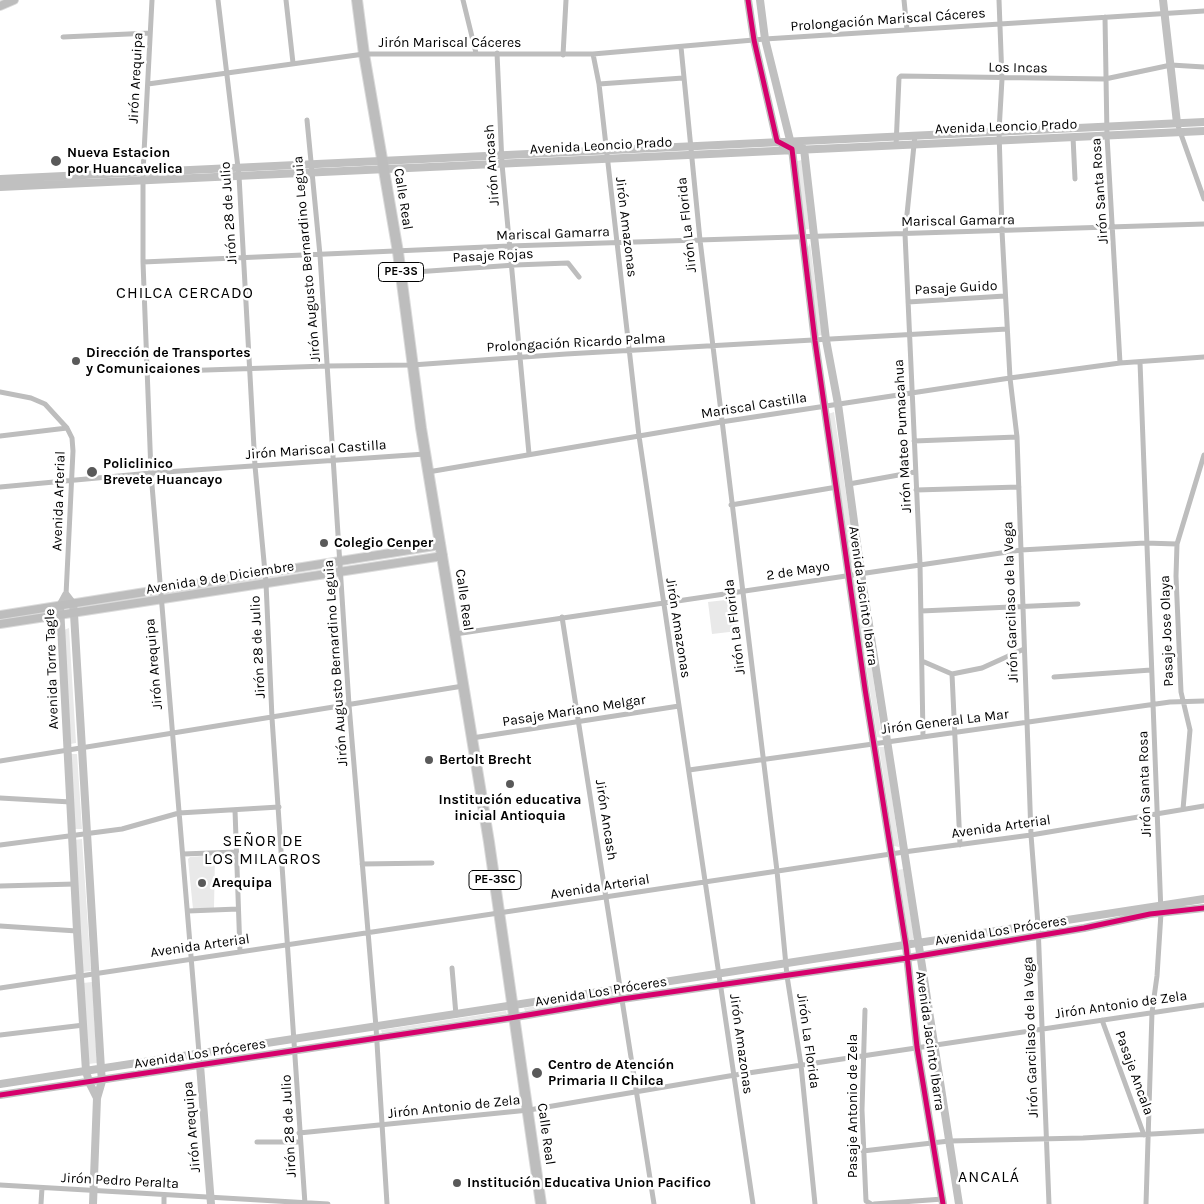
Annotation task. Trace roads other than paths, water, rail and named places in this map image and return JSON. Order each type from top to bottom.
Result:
[{"type":"highway","name":"Calle Real","points":[[357,0],[364,54],[398,252],[425,454],[442,545],[454,634],[472,738],[529,1110],[541,1204]]},
{"type":"main road","points":[[0,6],[14,0]]},
{"type":"main road","name":"Avenida 9 de Diciembre","points":[[0,615],[442,545]]},
{"type":"main road","name":"Avenida 9 de Diciembre","points":[[0,624],[443,556]]},
{"type":"street","name":"Jirón Arequipa","points":[[152,0],[143,172],[146,372],[151,473],[160,589],[211,1201]]},
{"type":"street","name":"Jirón 28 de Julio","points":[[218,0],[239,176],[255,466],[266,584],[272,718],[289,944],[299,1133],[305,1203]]},
{"type":"street","points":[[286,0],[293,62]]},
{"type":"street","points":[[463,0],[476,53]]},
{"type":"street","points":[[563,55],[566,0]]},
{"type":"street","points":[[748,0],[754,40],[777,141],[792,149]]},
{"type":"street","points":[[760,0],[764,39],[790,140],[804,148]]},
{"type":"street","points":[[904,0],[906,30]]},
{"type":"street","name":"Jirón Garcilaso de la Vega","points":[[999,0],[1002,79],[999,131],[1002,232],[1010,378],[1017,437],[1031,835],[1039,936],[1049,1204]]},
{"type":"street","points":[[1162,0],[1177,123],[1204,199]]},
{"type":"street","name":"Prolongación Mariscal Cáceres","points":[[754,40],[1204,11]]},
{"type":"street","name":"Jirón Santa Rosa","points":[[1105,17],[1107,136],[1114,227],[1120,364]]},
{"type":"street","points":[[63,36],[150,33]]},
{"type":"street","name":"Jirón Mariscal Cáceres","points":[[148,84],[227,74],[293,62],[364,54],[593,54],[754,40]]},
{"type":"street","name":"Jirón La Florida","points":[[681,47],[689,145],[712,346],[777,871],[787,976],[801,1065],[816,1204]]},
{"type":"street","name":"Jirón Ancash","points":[[497,53],[502,164],[528,454]]},
{"type":"street","name":"Jirón Amazonas","points":[[593,54],[599,84],[606,159],[639,436],[753,1204]]},
{"type":"street","name":"Los Incas","points":[[896,146],[898,136],[899,78],[901,76],[1002,79],[1105,79],[1171,65],[1204,67]]},
{"type":"street","points":[[599,84],[683,78]]},
{"type":"street","name":"Jirón Augusto Bernardino Leguia","points":[[307,120],[320,255],[349,705],[376,1027],[386,1204]]},
{"type":"street","name":"Avenida Leoncio Prado","points":[[0,179],[310,164],[502,164],[804,148],[896,146],[914,139],[999,131],[1204,122]]},
{"type":"street","name":"Avenida Leoncio Prado","points":[[0,187],[313,172],[502,155],[790,140],[898,136],[914,139],[999,140],[1204,131]]},
{"type":"street","points":[[1072,136],[1075,179]]},
{"type":"street","name":"Jirón Mateo Pumacahua","points":[[914,139],[905,234],[920,564],[923,736]]},
{"type":"street","name":"Avenida Jacinto Ibarra","points":[[804,148],[812,236],[826,340],[838,404],[861,573],[959,1204]]},
{"type":"street","name":"Avenida Jacinto Ibarra","points":[[792,149],[815,341],[850,574],[856,630],[906,946],[918,1047],[943,1201]]},
{"type":"street","points":[[93,174],[93,183]]},
{"type":"street","points":[[33,177],[34,186]]},
{"type":"street","name":"Mariscal Gamarra","points":[[143,262],[617,242],[1002,232],[1204,224]]},
{"type":"street","name":"Pasaje Rojas","points":[[401,273],[568,263],[579,277]]},
{"type":"street","name":"Pasaje Guido","points":[[908,302],[1005,296]]},
{"type":"street","name":"Prolongación Ricardo Palma","points":[[146,372],[412,365],[1007,330]]},
{"type":"street","name":"Mariscal Castilla","points":[[428,472],[721,422],[1010,378],[1120,364],[1204,357]]},
{"type":"street","name":"Jirón Santa Rosa","points":[[1140,362],[1145,543],[1161,904],[1157,976],[1152,1012],[1146,1135],[1146,1204]]},
{"type":"street","points":[[0,392],[31,398],[45,404],[67,428]]},
{"type":"street","points":[[0,436],[67,428]]},
{"type":"street","name":"Avenida Arterial","points":[[66,595],[72,480],[72,438],[67,428]]},
{"type":"street","points":[[914,441],[1017,437]]},
{"type":"street","name":"Jirón Mariscal Castilla","points":[[0,487],[151,473],[425,454]]},
{"type":"street","name":"Pasaje Jose Olaya","points":[[1183,809],[1190,730],[1182,701],[1176,576],[1177,544],[1204,454]]},
{"type":"street","points":[[849,484],[916,472]]},
{"type":"street","points":[[732,506],[837,487]]},
{"type":"street","points":[[916,490],[1018,487]]},
{"type":"street","name":"2 de Mayo","points":[[454,634],[1021,550],[1145,543],[1177,544]]},
{"type":"street","name":"Avenida Torre Tagle","points":[[93,1204],[97,1098],[102,1081],[102,1068],[94,974],[88,834],[74,614],[73,604],[66,595],[60,606],[77,930],[86,1071],[97,1098]]},
{"type":"street","points":[[921,611],[1078,604]]},
{"type":"street","name":"Jirón Ancash","points":[[562,617],[654,1204]]},
{"type":"street","points":[[856,630],[870,628]]},
{"type":"street","points":[[922,661],[952,674],[982,668],[1024,649]]},
{"type":"street","points":[[1054,677],[1151,670]]},
{"type":"street","points":[[952,674],[960,845]]},
{"type":"street","points":[[0,761],[463,686]]},
{"type":"street","name":"Jirón General La Mar","points":[[689,770],[888,740],[1027,724],[1182,701],[1204,701]]},
{"type":"street","name":"Pasaje Mariano Melgar","points":[[472,738],[579,723],[679,706]]},
{"type":"street","points":[[0,798],[71,802]]},
{"type":"street","name":"Avenida Arterial","points":[[0,988],[904,852],[1031,835],[1204,806]]},
{"type":"street","points":[[0,845],[122,829],[179,813],[279,807]]},
{"type":"street","points":[[235,810],[240,952]]},
{"type":"street","points":[[183,854],[236,852]]},
{"type":"street","points":[[362,864],[432,863]]},
{"type":"street","points":[[0,886],[75,884]]},
{"type":"street","name":"Avenida Los Próceres","points":[[0,1084],[456,1015],[620,988],[919,944],[1161,904],[1204,899]]},
{"type":"street","name":"Avenida Los Próceres","points":[[0,1095],[514,1018],[721,984],[907,958],[1161,913],[1204,908]]},
{"type":"street","points":[[188,911],[238,909]]},
{"type":"street","points":[[0,926],[77,930]]},
{"type":"street","points":[[452,968],[456,1015]]},
{"type":"street","name":"Jirón Antonio de Zela","points":[[299,1133],[529,1110],[735,1074],[1204,1005]]},
{"type":"street","name":"Pasaje Antonio de Zela","points":[[866,1010],[862,1055],[863,1151],[868,1203]]},
{"type":"street","name":"Pasaje Ancala","points":[[1102,1020],[1146,1135]]},
{"type":"street","points":[[0,1035],[84,1025]]},
{"type":"street","points":[[863,1151],[949,1141],[1046,1140],[1204,1131]]},
{"type":"street","points":[[257,1142],[300,1142]]},
{"type":"street","name":"Jirón Pedro Peralta","points":[[0,1185],[164,1195],[211,1201],[328,1204]]},
{"type":"street","points":[[41,1204],[42,1188]]},
{"type":"street","points":[[164,1195],[164,1204]]},
{"type":"street","points":[[874,1204],[943,1201]]},
{"type":"place","name":"Nueva Estacion por Huancavelica","points":[[56,161]]},
{"type":"place","name":"Dirección de Transportes y Comunicaiones","points":[[76,361]]},
{"type":"place","name":"Policlinico Brevete Huancayo","points":[[92,472]]},
{"type":"place","name":"Colegio Cenper","points":[[324,543]]},
{"type":"place","name":"Bertolt Brecht","points":[[429,760]]},
{"type":"place","name":"Institución educativa inicial Antioquia","points":[[510,784]]},
{"type":"place","name":"Arequipa","points":[[202,883]]},
{"type":"place","name":"Centro de Atención Primaria II Chilca","points":[[537,1073]]},
{"type":"place","name":"Institución Educativa Union Pacifico","points":[[457,1183]]},
{"type":"district","name":"CHILCA CERCADO","points":[[185,293]]},
{"type":"district","name":"SEÑOR DE LOS MILAGROS","points":[[263,850]]},
{"type":"district","name":"ANCALÁ","points":[[989,1177]]}]
